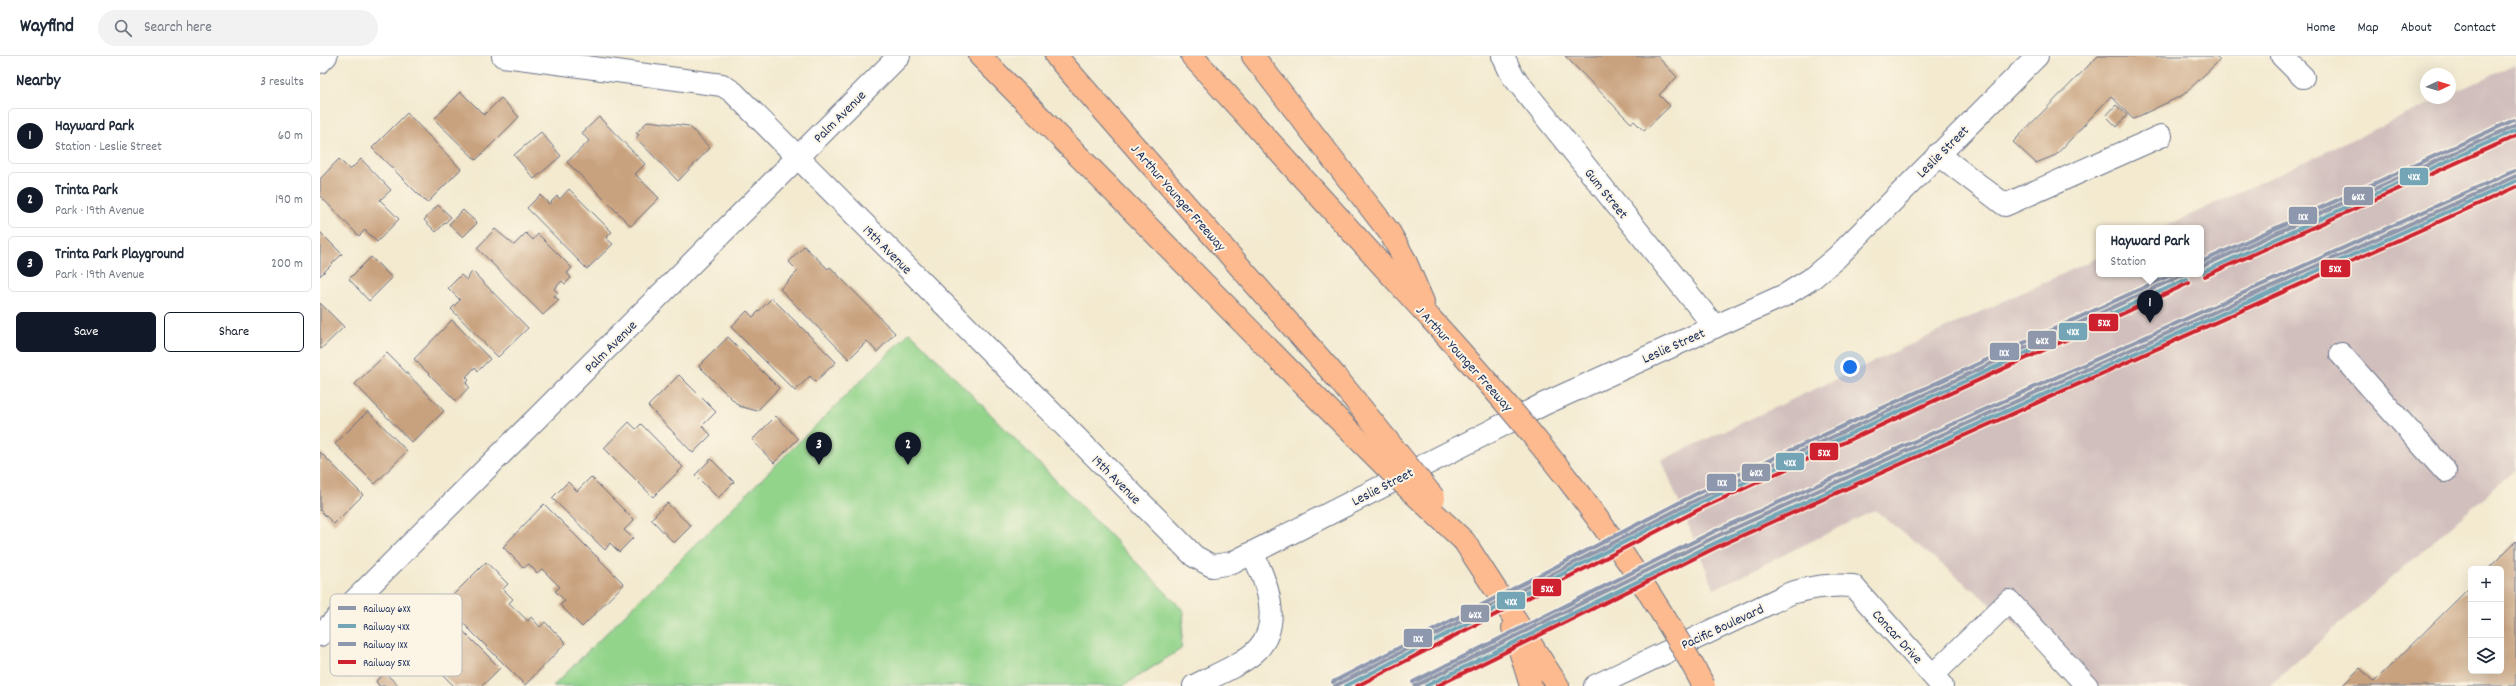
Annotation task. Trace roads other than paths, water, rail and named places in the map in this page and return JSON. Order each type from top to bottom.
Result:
[{"type":"highway","points":[[980,56],[1310,391],[1392,473],[1464,540]]},
{"type":"highway","name":"J Arthur Younger Freeway","points":[[1056,56],[1337,378],[1421,480],[1506,602],[1558,686]]},
{"type":"highway","name":"J Arthur Younger Freeway","points":[[1192,56],[1430,318],[1562,470],[1608,531],[1652,597],[1704,686]]},
{"type":"highway","points":[[1253,56],[1390,233],[1404,258],[1430,318]]},
{"type":"highway","points":[[1608,531],[1721,686]]},
{"type":"highway","points":[[1506,602],[1531,686]]},
{"type":"street","points":[[320,62],[326,56]]},
{"type":"street","name":"19th Avenue","points":[[503,56],[722,85],[733,92],[1194,556],[1212,566]]},
{"type":"street","name":"Palm Avenue","points":[[361,594],[899,56]]},
{"type":"street","name":"Gum Street","points":[[1503,56],[1512,75],[1715,327]]},
{"type":"street","name":"Leslie Street","points":[[1212,566],[1232,563],[1544,404],[1786,295],[1812,278],[1837,257],[2037,56]]},
{"type":"street","points":[[2282,56],[2303,77]]},
{"type":"street","points":[[1938,154],[2005,205],[2161,136]]},
{"type":"street","points":[[2342,354],[2445,471]]},
{"type":"street","points":[[1194,686],[1244,659],[1258,648],[1266,634],[1271,617],[1269,594],[1263,576],[1252,553]]},
{"type":"street","name":"Pacific Boulevard","points":[[1595,686],[1791,593],[1814,586],[1853,586]]},
{"type":"street","name":"Concar Drive","points":[[1853,586],[1937,681]]},
{"type":"street","points":[[1937,681],[2009,600],[2087,686]]},
{"type":"street","name":"Palm Avenue","points":[[320,635],[330,625]]},
{"type":"rail line","name":"1XX","points":[[2204,261],[2514,120]]},
{"type":"rail line","name":"6XX","points":[[2204,266],[2516,125]]},
{"type":"rail line","name":"4XX","points":[[2204,272],[2516,130]]},
{"type":"rail line","name":"5XX","points":[[2205,276],[2516,136]]},
{"type":"rail line","name":"1XX","points":[[1413,682],[1713,532],[2514,171]]},
{"type":"rail line","name":"6XX","points":[[1415,686],[1715,537],[2516,176]]},
{"type":"rail line","name":"4XX","points":[[1426,686],[1717,542],[2516,181]]},
{"type":"rail line","name":"5XX","points":[[1437,686],[1719,546],[2516,187]]},
{"type":"rail line","name":"1XX","points":[[1333,682],[1696,494],[2166,277]]},
{"type":"rail line","name":"6XX","points":[[1335,686],[1698,499],[2179,277]]},
{"type":"rail line","name":"4XX","points":[[1346,686],[1700,503],[2187,279]]},
{"type":"rail line","name":"5XX","points":[[1357,686],[1702,508],[2189,283]]},
{"type":"place","name":"Hayward Park","points":[[2150,323]]},
{"type":"place","name":"Trinta Park Playground","points":[[819,465]]},
{"type":"place","name":"Trinta Park","points":[[908,465]]}]
